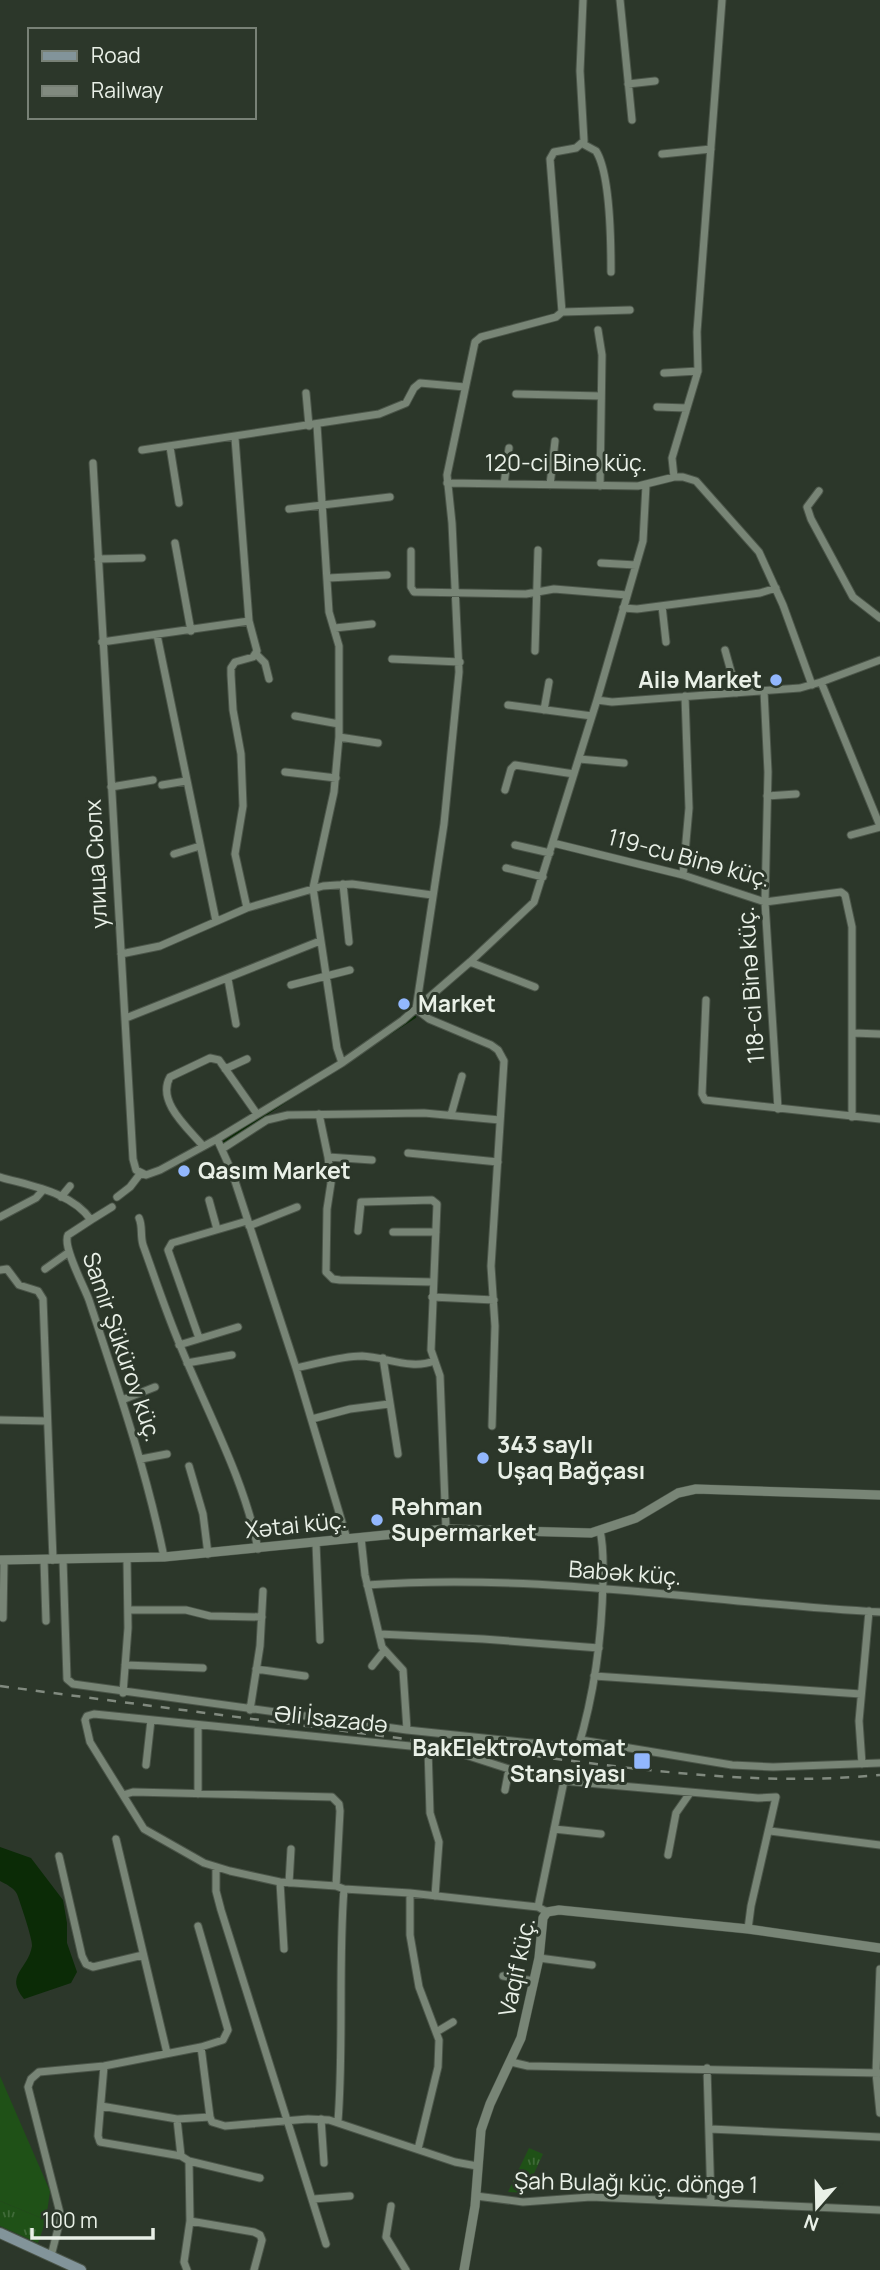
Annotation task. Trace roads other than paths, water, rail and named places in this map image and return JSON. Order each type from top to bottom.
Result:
[{"type":"main road","points":[[0,2233],[81,2270]]},
{"type":"street","points":[[583,0],[580,71],[583,144]]},
{"type":"street","points":[[620,0],[632,120]]},
{"type":"street","points":[[674,477],[672,458],[698,371],[696,332],[723,0]]},
{"type":"street","points":[[628,84],[655,81]]},
{"type":"street","points":[[583,144],[596,151],[603,169],[611,232],[611,272]]},
{"type":"street","points":[[562,312],[550,159],[554,152],[583,144]]},
{"type":"street","points":[[662,154],[711,149]]},
{"type":"street","points":[[415,1009],[444,824],[460,662],[447,483],[473,346],[478,339],[556,317],[562,312],[630,310]]},
{"type":"street","points":[[598,330],[601,348],[600,486]]},
{"type":"street","points":[[664,373],[698,371]]},
{"type":"street","points":[[142,450],[313,426],[385,412],[405,403],[420,383],[465,387]]},
{"type":"street","points":[[306,393],[323,505],[329,612],[340,654],[340,737],[336,778],[313,888],[337,1048],[342,1063]]},
{"type":"street","points":[[516,394],[601,396]]},
{"type":"street","points":[[657,407],[687,408]]},
{"type":"street","points":[[235,438],[249,621],[256,654],[265,663],[269,679]]},
{"type":"street","points":[[550,485],[555,441]]},
{"type":"street","points":[[170,447],[178,503]]},
{"type":"street","points":[[504,484],[509,448]]},
{"type":"street","name":"улица Сюлх","points":[[93,463],[133,1159],[140,1174]]},
{"type":"street","name":"120-ci Binə küç.","points":[[447,483],[600,486],[646,485],[674,477],[690,478],[702,486],[752,542],[776,588],[812,685]]},
{"type":"street","points":[[117,1197],[140,1174],[151,1174],[216,1139],[342,1063],[415,1009],[534,902],[597,700],[645,532],[646,485]]},
{"type":"street","points":[[819,491],[807,508],[811,519],[853,597],[880,618]]},
{"type":"street","points":[[289,509],[390,497]]},
{"type":"street","points":[[176,543],[191,631]]},
{"type":"street","points":[[535,651],[538,550]]},
{"type":"street","points":[[411,551],[411,587],[414,592],[526,594],[554,589],[627,595]]},
{"type":"street","points":[[97,559],[142,558]]},
{"type":"street","points":[[601,563],[636,565]]},
{"type":"street","points":[[328,578],[387,575]]},
{"type":"street","points":[[623,608],[662,606],[760,593],[776,588]]},
{"type":"street","points":[[662,606],[666,642]]},
{"type":"street","points":[[102,642],[249,621]]},
{"type":"street","points":[[335,628],[372,624]]},
{"type":"street","points":[[157,635],[216,921]]},
{"type":"street","points":[[725,650],[737,693]]},
{"type":"street","points":[[247,908],[236,854],[243,806],[241,754],[233,710],[231,668],[235,662],[256,654]]},
{"type":"street","points":[[392,659],[460,662]]},
{"type":"street","points":[[597,700],[612,702],[812,685],[880,660]]},
{"type":"street","points":[[544,710],[549,682]]},
{"type":"street","points":[[821,682],[880,826],[851,835]]},
{"type":"street","name":"118-ci Binə küç.","points":[[764,691],[767,796],[765,902],[778,1109]]},
{"type":"street","points":[[683,875],[689,808],[685,696]]},
{"type":"street","points":[[508,705],[592,716]]},
{"type":"street","points":[[295,716],[339,724]]},
{"type":"street","points":[[340,737],[378,743]]},
{"type":"street","points":[[579,759],[624,763]]},
{"type":"street","points":[[505,790],[511,769],[515,765],[574,774]]},
{"type":"street","points":[[285,772],[336,778]]},
{"type":"street","points":[[111,787],[153,780]]},
{"type":"street","points":[[162,785],[186,781]]},
{"type":"street","points":[[767,796],[796,794]]},
{"type":"street","name":"119-cu Binə küç.","points":[[553,843],[683,875],[765,902],[841,892],[845,895],[852,927],[852,1117]]},
{"type":"street","points":[[515,845],[550,853]]},
{"type":"street","points":[[174,854],[200,846]]},
{"type":"street","points":[[506,868],[543,877]]},
{"type":"street","points":[[121,954],[160,946],[247,908],[313,888],[342,884],[432,895]]},
{"type":"street","points":[[342,884],[349,942]]},
{"type":"street","points":[[126,1018],[320,941]]},
{"type":"street","points":[[470,962],[535,986]]},
{"type":"street","points":[[291,985],[350,970]]},
{"type":"street","points":[[228,979],[236,1024]]},
{"type":"street","points":[[706,1000],[703,1098],[710,1101],[880,1119]]},
{"type":"street","points":[[415,1009],[429,1018],[491,1045],[502,1054],[504,1067],[491,1266],[494,1300],[492,1426]]},
{"type":"street","points":[[853,1033],[880,1034]]},
{"type":"street","points":[[203,1146],[171,1107],[167,1097],[167,1080],[210,1058],[219,1060],[257,1114]]},
{"type":"street","points":[[225,1069],[247,1059]]},
{"type":"street","points":[[452,1115],[462,1076]]},
{"type":"street","points":[[222,1149],[275,1117],[405,1112],[500,1120]]},
{"type":"street","points":[[319,1114],[331,1183],[327,1209],[326,1267],[329,1276],[340,1280],[433,1282]]},
{"type":"street","points":[[216,1139],[248,1223],[296,1368],[347,1539]]},
{"type":"street","points":[[408,1153],[498,1163]]},
{"type":"street","points":[[328,1157],[372,1160]]},
{"type":"street","name":"Samir Şükürov küç.","points":[[0,1177],[61,1197],[80,1207],[91,1220],[68,1235],[65,1240],[86,1292],[141,1459],[164,1557]]},
{"type":"street","points":[[61,1197],[70,1186]]},
{"type":"street","points":[[0,1217],[36,1198],[43,1190]]},
{"type":"street","points":[[209,1200],[217,1229]]},
{"type":"street","points":[[358,1231],[361,1202],[432,1200],[437,1205],[431,1350],[440,1376],[446,1529]]},
{"type":"street","points":[[91,1220],[112,1207]]},
{"type":"street","points":[[199,1338],[168,1250],[172,1243],[297,1207]]},
{"type":"street","points":[[139,1218],[142,1227],[141,1239],[187,1363],[224,1449],[253,1526],[258,1549]]},
{"type":"street","points":[[393,1231],[436,1232]]},
{"type":"street","points":[[44,1269],[69,1252]]},
{"type":"street","points":[[0,1270],[6,1269],[19,1285],[42,1294],[53,1560],[69,1682],[123,1693],[250,1710],[578,1748],[599,1648],[603,1590],[600,1531]]},
{"type":"street","points":[[432,1297],[494,1300]]},
{"type":"street","points":[[180,1345],[238,1327]]},
{"type":"street","points":[[187,1363],[232,1355]]},
{"type":"street","points":[[296,1368],[352,1356],[383,1358],[414,1365],[434,1361]]},
{"type":"street","points":[[383,1358],[398,1454]]},
{"type":"street","points":[[122,1400],[155,1387]]},
{"type":"street","points":[[312,1419],[350,1409],[389,1404]]},
{"type":"street","points":[[0,1420],[46,1421]]},
{"type":"street","points":[[141,1459],[167,1454]]},
{"type":"street","points":[[189,1466],[203,1514],[208,1554]]},
{"type":"street","name":"Xətai küç.","points":[[2,1560],[127,1559],[208,1554],[446,1529],[583,1534],[636,1518],[687,1490],[880,1495]]},
{"type":"street","points":[[361,1538],[367,1585],[384,1651],[403,1670],[407,1730]]},
{"type":"street","points":[[316,1543],[320,1640]]},
{"type":"street","points":[[123,1693],[128,1610],[127,1559]]},
{"type":"street","points":[[2,1560],[3,1618]]},
{"type":"street","points":[[46,1621],[53,1560]]},
{"type":"street","name":"Babək küç.","points":[[367,1585],[457,1582],[603,1590],[880,1612]]},
{"type":"street","points":[[250,1710],[263,1591]]},
{"type":"street","points":[[128,1610],[186,1610],[209,1616],[262,1617]]},
{"type":"street","points":[[862,1764],[859,1721],[869,1611]]},
{"type":"street","points":[[379,1634],[599,1648]]},
{"type":"street","points":[[372,1666],[384,1651]]},
{"type":"street","points":[[125,1665],[203,1668]]},
{"type":"street","points":[[256,1669],[305,1676]]},
{"type":"street","points":[[594,1676],[862,1694]]},
{"type":"street","name":"Əli İsazadə","points":[[123,1796],[90,1742],[86,1729],[87,1716],[93,1714],[465,1753],[509,1769],[564,1781],[690,1793],[776,1797],[770,1831]]},
{"type":"street","points":[[146,1765],[151,1720]]},
{"type":"street","points":[[198,1725],[198,1794]]},
{"type":"street","points":[[581,1740],[732,1765],[773,1767],[880,1763]]},
{"type":"street","points":[[428,1748],[430,1813],[439,1842],[435,1896]]},
{"type":"street","points":[[505,1790],[509,1769]]},
{"type":"street","points":[[338,2122],[342,2058],[340,1887],[340,1811],[336,1800],[326,1797],[133,1792],[123,1796],[148,1833],[216,1867],[280,1882],[289,1883],[340,1887],[410,1893],[543,1910],[554,1829],[564,1781]]},
{"type":"street","points":[[668,1855],[676,1813],[690,1793]]},
{"type":"street","points":[[554,1829],[601,1834]]},
{"type":"street","points":[[748,1929],[751,1906],[770,1831],[880,1845]]},
{"type":"street","points":[[116,1839],[167,2053]]},
{"type":"street","points":[[289,1883],[291,1849]]},
{"type":"street","points":[[59,1856],[86,1964],[93,1967],[143,1955]]},
{"type":"street","points":[[216,1867],[214,1878],[221,1910],[326,2244]]},
{"type":"street","points":[[280,1882],[284,1949]]},
{"type":"street","points":[[410,1893],[410,1935],[419,1987],[438,2031],[440,2053],[418,2149]]},
{"type":"street","name":"Vaqif küç.","points":[[464,2270],[476,2196],[478,2141],[483,2123],[521,2039],[539,1958],[543,1910],[748,1929],[880,1948]]},
{"type":"street","points":[[51,2256],[61,2217],[27,2087],[39,2072],[104,2066],[201,2047],[223,2040],[228,2030],[198,1926]]},
{"type":"street","points":[[539,1958],[592,1965]]},
{"type":"street","points":[[880,1969],[880,2113]]},
{"type":"street","points":[[503,1976],[534,1981]]},
{"type":"street","points":[[438,2031],[453,2022]]},
{"type":"street","points":[[201,2047],[210,2117],[218,2125],[233,2127],[321,2119],[338,2122],[455,2162],[477,2166]]},
{"type":"street","points":[[511,2062],[528,2066],[878,2073]]},
{"type":"street","points":[[104,2066],[97,2136],[100,2142],[181,2156],[189,2161],[260,2178]]},
{"type":"street","points":[[707,2068],[710,2202]]},
{"type":"street","points":[[101,2105],[177,2119],[210,2117]]},
{"type":"street","points":[[177,2119],[181,2156]]},
{"type":"street","points":[[321,2119],[324,2163]]},
{"type":"street","points":[[710,2129],[880,2137]]},
{"type":"street","points":[[187,2270],[184,2262],[190,2221],[189,2161]]},
{"type":"street","points":[[314,2199],[349,2196]]},
{"type":"street","name":"Şah Bulağı küç. döngə 1","points":[[476,2196],[515,2202],[591,2197],[880,2210]]},
{"type":"street","points":[[391,2206],[386,2237],[406,2270]]},
{"type":"street","points":[[190,2221],[260,2235],[262,2240],[254,2270]]},
{"type":"waterway","points":[[389,1034],[415,1017]]},
{"type":"waterway","points":[[224,1142],[295,1095]]},
{"type":"railway","points":[[0,1686],[676,1773],[778,1779],[880,1775]]},
{"type":"place","name":"Ailә Market","points":[[776,680]]},
{"type":"place","name":"Market","points":[[404,1004]]},
{"type":"place","name":"Qasım Market","points":[[184,1171]]},
{"type":"place","name":"343 saylı Uşaq Bağçası","points":[[483,1458]]},
{"type":"place","name":"Rəhman Supermarket","points":[[377,1520]]},
{"type":"place","name":"BakElektroAvtomat Stansiyası","points":[[642,1761]]}]
